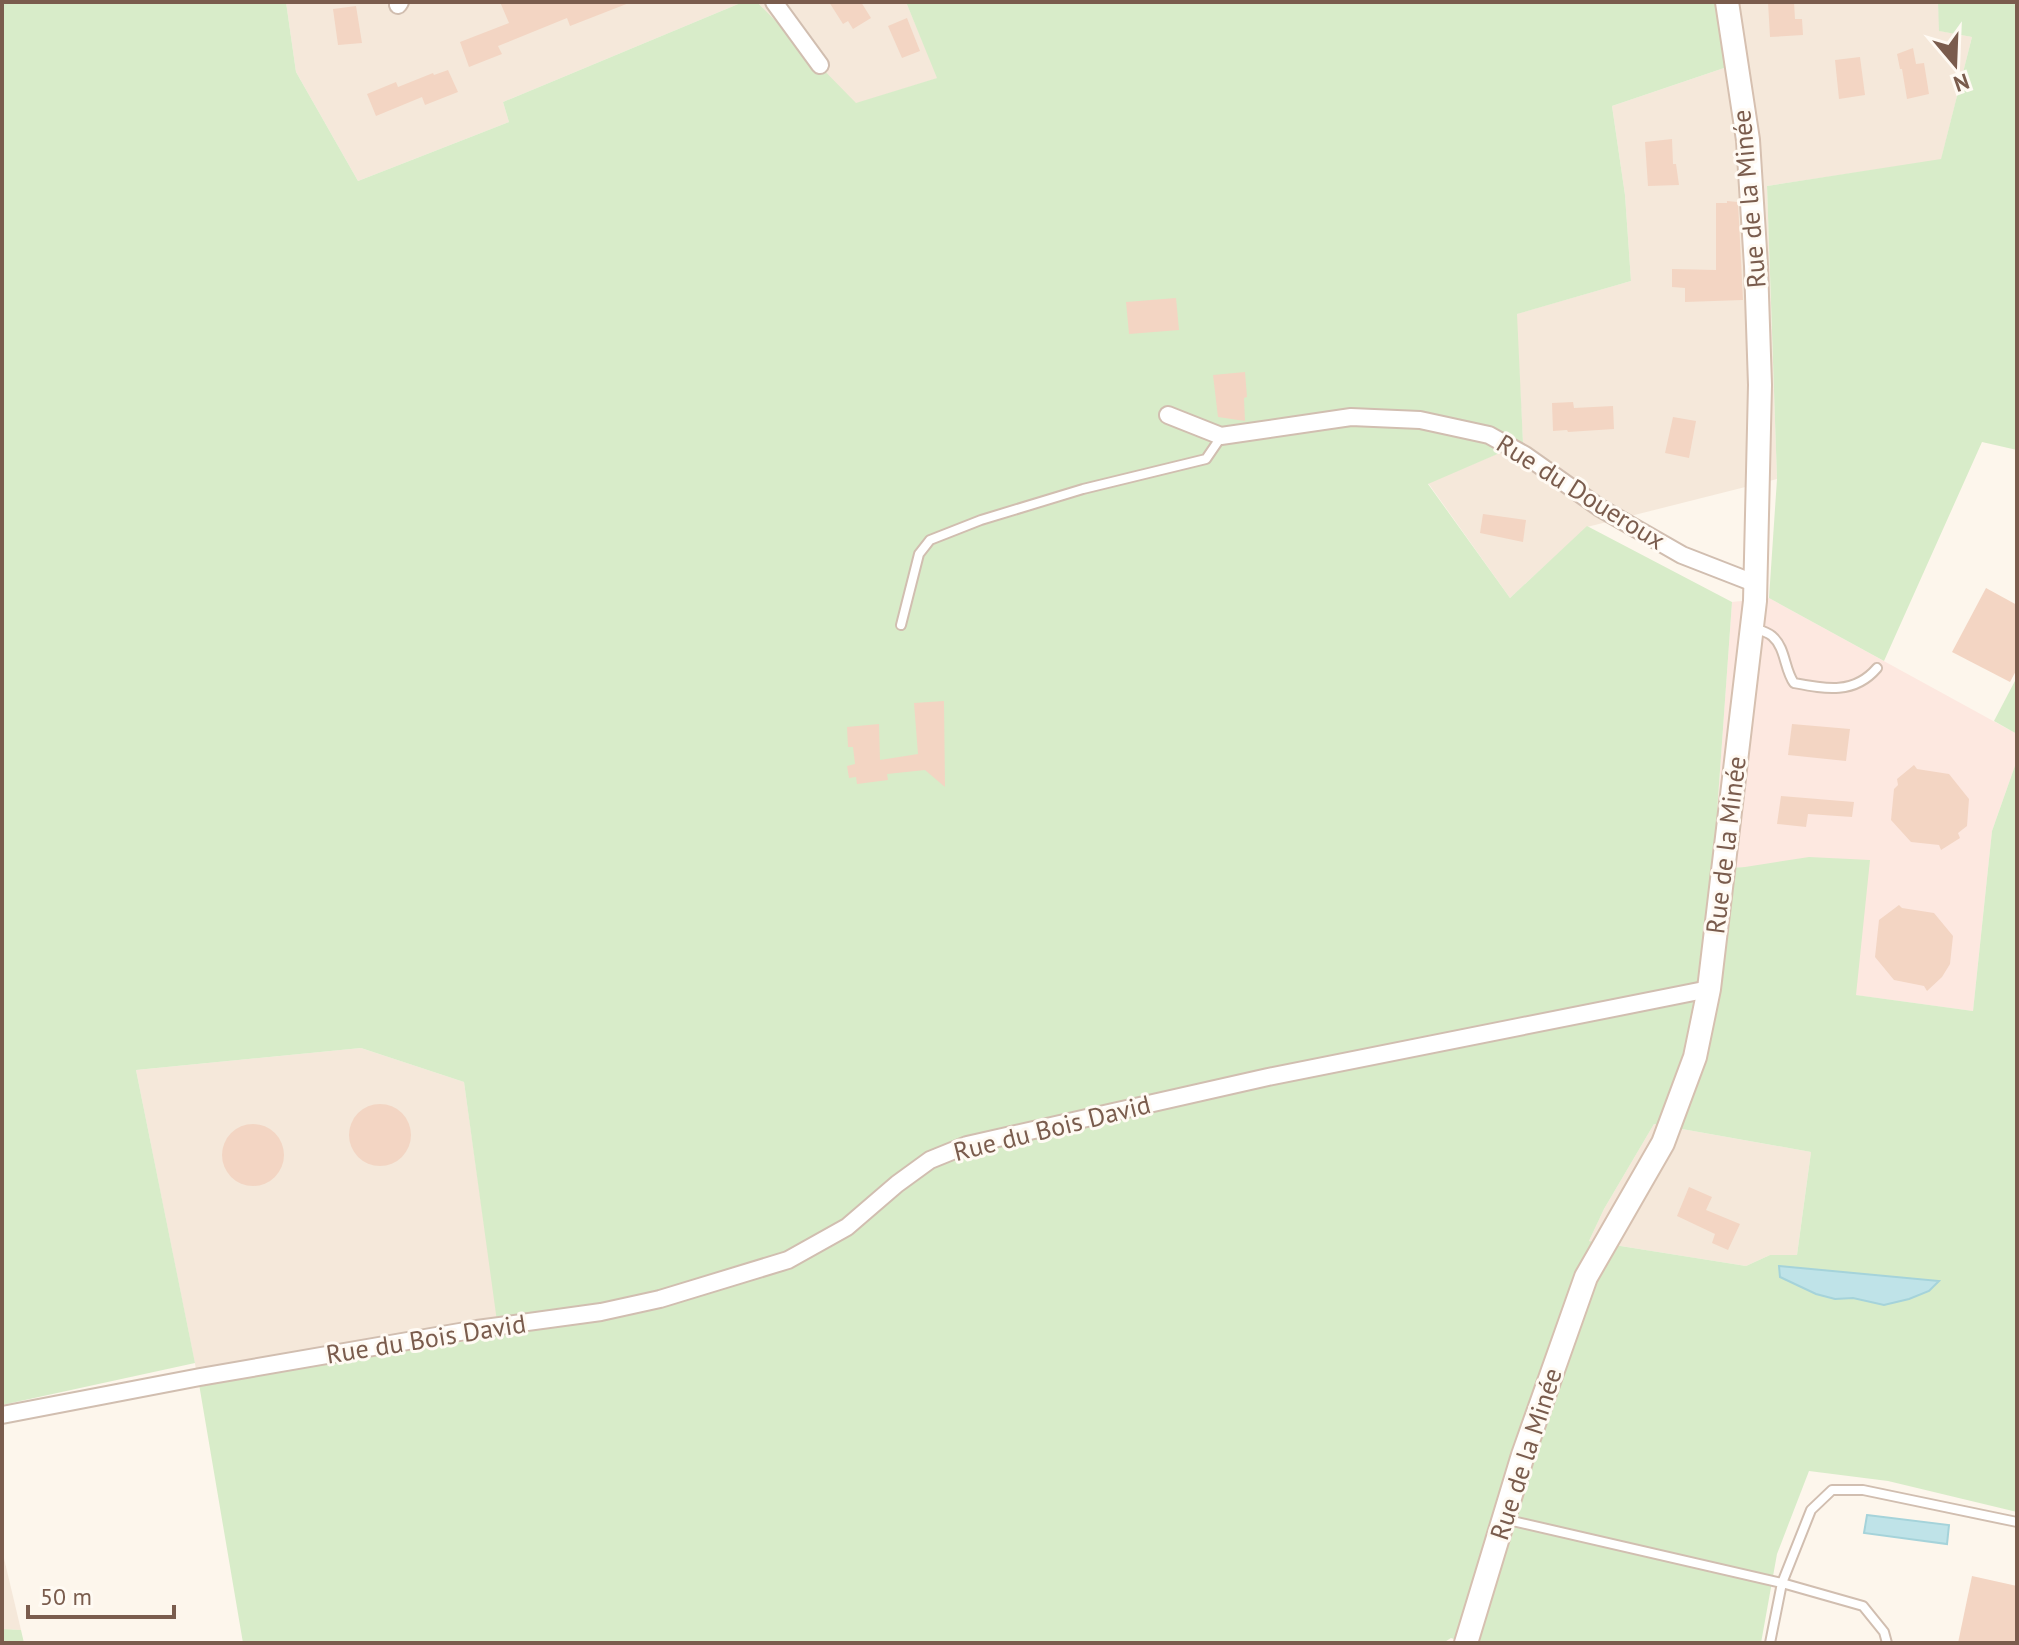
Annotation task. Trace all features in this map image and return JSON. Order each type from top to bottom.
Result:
[{"type":"street","points":[[774,2],[820,65]]},
{"type":"street","name":"Rue de la Minée","points":[[1466,1643],[1523,1455],[1586,1277],[1663,1143],[1695,1057],[1709,989],[1755,601],[1759,482],[1760,385],[1748,140],[1727,2]]},
{"type":"street","name":"Rue du Doueroux","points":[[1168,415],[1221,436],[1351,417],[1420,420],[1489,435],[1525,455],[1600,508],[1682,555],[1754,583]]},
{"type":"street","name":"Rue du Bois David","points":[[2,1415],[200,1377],[477,1329],[601,1312],[660,1299],[788,1260],[847,1227],[930,1160],[967,1145],[1268,1077],[1709,989]]},
{"type":"lane","points":[[901,625],[919,554],[930,540],[981,520],[1069,494],[1206,459],[1221,436]]},
{"type":"lane","points":[[1752,626],[1771,635],[1779,646],[1787,674],[1794,683],[1833,689],[1850,686],[1867,680],[1877,668]]},
{"type":"lane","points":[[1770,1643],[1782,1583],[1811,1510],[1832,1490],[1863,1490],[2017,1522]]},
{"type":"lane","points":[[1503,1518],[1782,1583],[1863,1606],[1884,1632],[1887,1643]]},
{"type":"shaded area","points":[[286,2],[743,2],[503,102],[509,122],[358,181],[296,72]]},
{"type":"shaded area","points":[[757,2],[906,2],[938,78],[855,104]]},
{"type":"shaded area","points":[[1716,2],[1938,2],[1940,31],[1972,37],[1941,160],[1767,186],[1777,479],[1587,527],[1510,598],[1428,483],[1523,443],[1516,314],[1631,281],[1625,195],[1612,106],[1727,67]]},
{"type":"shaded area","points":[[1769,598],[2017,734],[2017,760],[1992,831],[1973,1011],[1855,995],[1745,867],[1713,869],[1732,602]]},
{"type":"shaded area","points":[[361,1048],[464,1082],[500,1336],[199,1384],[136,1070]]},
{"type":"shaded area","points":[[1654,1124],[1811,1152],[1797,1255],[1770,1255],[1746,1266],[1589,1241],[1604,1209]]},
{"type":"shaded area","points":[[2,1550],[21,1630],[2,1629]]},
{"type":"green space","points":[[2,2],[286,2],[296,72],[358,181],[509,122],[503,102],[743,2],[757,2],[856,103],[937,78],[906,2],[1716,2],[1727,67],[1612,106],[1625,195],[1631,281],[1517,314],[1523,443],[1428,484],[1510,598],[1587,526],[1732,602],[1713,869],[1809,857],[1870,860],[1856,995],[1973,1011],[1992,831],[2017,760],[2017,1512],[1888,1481],[1809,1471],[1777,1554],[1761,1643],[1466,1643],[1451,1638],[1443,1643],[243,1643],[199,1384],[499,1336],[464,1082],[361,1048],[136,1070],[195,1363],[2,1405]],"holes":[[[1654,1124],[1811,1152],[1797,1255],[1770,1255],[1746,1266],[1589,1241],[1604,1209]]]},
{"type":"green space","points":[[1938,2],[2017,2],[2017,450],[1982,442],[1884,661],[1769,598],[1777,479],[1767,186],[1941,159],[1972,37],[1939,31]]},
{"type":"green space","points":[[2017,677],[2017,734],[1994,721]]},
{"type":"green space","points":[[2,1629],[21,1630],[24,1643],[2,1643]]},
{"type":"water","points":[[1779,1266],[1939,1281],[1929,1291],[1884,1305],[1816,1294],[1780,1277]]},
{"type":"water","points":[[1867,1515],[1949,1525],[1947,1544],[1864,1533]]},
{"type":"building","points":[[500,2],[629,3],[570,26],[567,18],[498,46],[502,54],[469,67],[460,42],[509,23]]},
{"type":"building","points":[[829,2],[861,2],[871,18],[853,29],[848,21],[843,24]]},
{"type":"building","points":[[1768,2],[1794,2],[1795,19],[1802,19],[1803,35],[1770,37]]},
{"type":"building","points":[[356,6],[362,43],[338,45],[333,9]]},
{"type":"building","points":[[907,18],[920,51],[902,58],[888,26]]},
{"type":"building","points":[[1913,48],[1916,64],[1924,63],[1929,94],[1907,99],[1897,54]]},
{"type":"building","points":[[1860,57],[1865,95],[1839,99],[1835,60]]},
{"type":"building","points":[[448,70],[458,92],[425,105],[422,97],[376,116],[367,94],[396,82],[398,87]]},
{"type":"building","points":[[1672,139],[1673,164],[1676,164],[1679,185],[1648,186],[1645,142]]},
{"type":"building","points":[[1738,202],[1743,300],[1685,302],[1685,288],[1672,287],[1672,269],[1716,270],[1716,203]]},
{"type":"building","points":[[1176,298],[1179,330],[1129,334],[1126,302]]},
{"type":"building","points":[[1245,372],[1245,421],[1218,417],[1213,375]]},
{"type":"building","points":[[1573,402],[1574,408],[1613,406],[1614,429],[1553,431],[1552,403]]},
{"type":"building","points":[[1673,417],[1696,421],[1689,458],[1665,453]]},
{"type":"building","points":[[1483,514],[1526,520],[1523,542],[1480,533]]},
{"type":"building","points":[[1986,588],[2017,605],[2017,669],[2010,682],[1952,652]]},
{"type":"building","points":[[944,701],[945,787],[925,770],[887,774],[888,780],[857,784],[856,777],[849,778],[847,766],[855,764],[853,747],[848,747],[847,727],[879,724],[880,760],[918,754],[914,703]]},
{"type":"building","points":[[1792,724],[1850,729],[1846,761],[1788,755]]},
{"type":"building","points":[[1914,765],[1917,769],[1949,774],[1969,799],[1967,826],[1958,833],[1960,838],[1941,850],[1939,845],[1911,842],[1891,820],[1897,779]]},
{"type":"building","points":[[1781,796],[1854,802],[1852,817],[1808,814],[1806,827],[1777,824]]},
{"type":"building","points":[[1899,905],[1934,913],[1953,936],[1950,964],[1927,991],[1924,986],[1894,980],[1875,957],[1879,920]]},
{"type":"building","points":[[380,1104],[392,1106],[402,1113],[409,1123],[409,1147],[402,1157],[392,1164],[380,1166],[368,1164],[358,1157],[351,1147],[349,1135],[351,1123],[358,1113],[368,1106]]},
{"type":"building","points":[[253,1124],[265,1126],[275,1133],[282,1143],[282,1167],[275,1177],[265,1184],[253,1186],[241,1184],[231,1177],[224,1167],[222,1155],[224,1143],[231,1133],[241,1126]]},
{"type":"building","points":[[1689,1187],[1712,1197],[1706,1210],[1740,1224],[1728,1250],[1712,1243],[1715,1234],[1677,1216]]},
{"type":"building","points":[[1972,1576],[2017,1586],[2017,1643],[1958,1643]]}]
